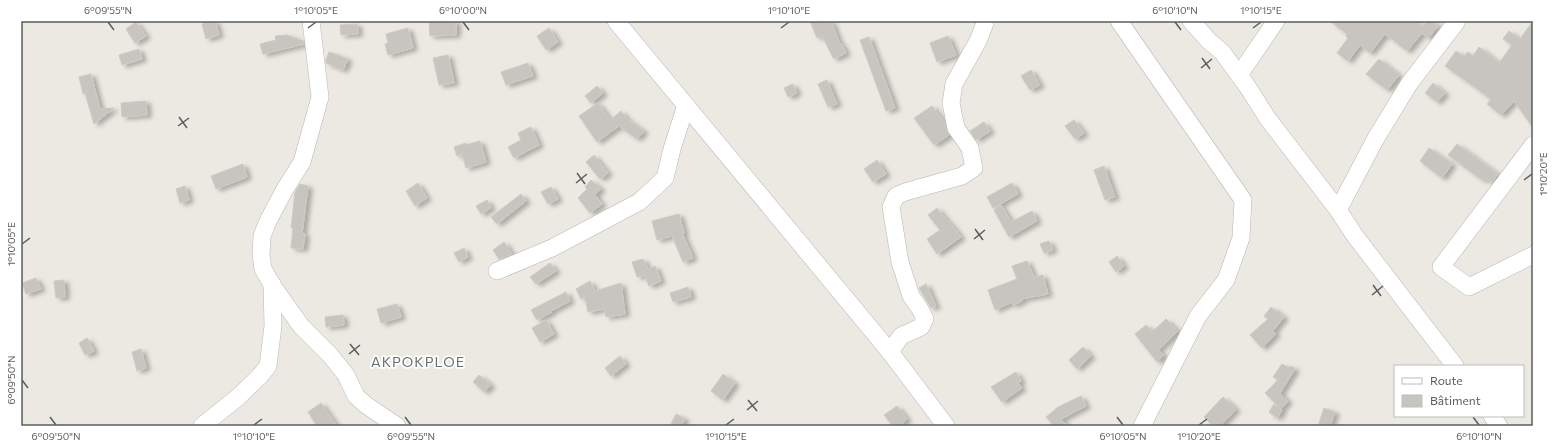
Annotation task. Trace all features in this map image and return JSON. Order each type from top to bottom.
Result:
[{"type":"street","points":[[311,21],[320,97],[302,162],[284,189],[268,220],[262,236],[261,255],[263,269],[301,326],[330,355],[346,375],[356,396],[366,405],[397,426]]},
{"type":"street","points":[[616,21],[890,352],[946,426]]},
{"type":"street","points":[[890,352],[901,336],[921,327],[925,319],[911,296],[904,276],[890,207],[896,196],[900,194],[962,176],[974,168],[970,148],[956,128],[951,103],[954,84],[978,42],[985,23],[984,21]]},
{"type":"street","points":[[1119,21],[1243,200],[1241,238],[1226,280],[1198,316],[1142,426]]},
{"type":"street","points":[[1191,21],[1209,41],[1222,52],[1239,74],[1268,119],[1338,210],[1355,236],[1454,365]]},
{"type":"street","points":[[1239,74],[1276,21]]},
{"type":"street","points":[[1338,210],[1376,138],[1409,84],[1457,21]]},
{"type":"street","points":[[498,271],[552,248],[639,202],[665,178],[672,149],[686,105]]},
{"type":"street","points":[[1533,145],[1440,267],[1469,287],[1533,255]]},
{"type":"street","points":[[202,426],[237,398],[268,366],[273,326],[272,284]]},
{"type":"street","points":[[1493,417],[1499,426]]},
{"type":"building","points":[[215,21],[219,35],[206,39],[202,24]]},
{"type":"building","points":[[429,21],[456,21],[456,35],[430,36]]},
{"type":"building","points":[[810,21],[831,21],[840,44],[841,43],[846,53],[834,59],[822,36],[817,38]]},
{"type":"building","points":[[1330,21],[1417,21],[1423,26],[1427,21],[1432,21],[1438,26],[1428,38],[1422,33],[1407,51],[1385,34],[1370,53],[1360,45],[1348,61],[1337,53],[1348,38],[1346,36],[1347,34]]},
{"type":"building","points":[[1533,21],[1533,128],[1514,101],[1501,115],[1487,104],[1491,99],[1445,66],[1456,51],[1464,57],[1468,52],[1473,56],[1479,47],[1499,63],[1512,45],[1503,39],[1509,31],[1520,39]]},
{"type":"building","points":[[136,22],[146,36],[135,43],[126,29]]},
{"type":"building","points":[[357,24],[358,34],[341,35],[340,25]]},
{"type":"building","points":[[408,28],[413,48],[388,55],[385,44],[388,43],[386,34]]},
{"type":"building","points":[[549,28],[558,42],[546,50],[537,36]]},
{"type":"building","points":[[287,35],[303,41],[304,44],[263,54],[260,44],[276,40],[275,36]]},
{"type":"building","points":[[948,36],[956,55],[937,62],[930,43]]},
{"type":"building","points":[[869,37],[895,108],[886,111],[860,40]]},
{"type":"building","points":[[139,49],[142,59],[122,65],[119,55]]},
{"type":"building","points":[[329,52],[348,59],[343,70],[326,63]]},
{"type":"building","points":[[448,55],[454,83],[439,85],[433,58]]},
{"type":"building","points":[[1379,59],[1399,75],[1387,90],[1366,74]]},
{"type":"building","points":[[528,63],[533,76],[506,85],[501,72]]},
{"type":"building","points":[[1031,70],[1040,85],[1030,90],[1021,76]]},
{"type":"building","points":[[91,74],[100,109],[114,108],[94,124],[85,93],[83,94],[79,77]]},
{"type":"building","points":[[827,80],[837,104],[828,107],[818,84]]},
{"type":"building","points":[[1433,83],[1445,93],[1437,102],[1425,93]]},
{"type":"building","points":[[793,84],[797,93],[788,97],[784,88]]},
{"type":"building","points":[[597,86],[603,93],[591,103],[585,96]]},
{"type":"building","points":[[146,101],[147,115],[122,117],[121,103]]},
{"type":"building","points":[[598,103],[610,120],[621,111],[626,118],[644,131],[637,139],[619,126],[597,142],[579,116]]},
{"type":"building","points":[[932,106],[945,123],[949,135],[934,145],[914,118]]},
{"type":"building","points":[[1074,120],[1084,133],[1075,139],[1065,126]]},
{"type":"building","points":[[984,122],[990,131],[976,140],[970,131]]},
{"type":"building","points":[[531,127],[539,145],[514,158],[508,147],[521,140],[518,133]]},
{"type":"building","points":[[480,141],[486,162],[466,168],[462,154],[457,156],[454,147]]},
{"type":"building","points":[[1457,144],[1498,174],[1492,182],[1483,178],[1482,180],[1448,155]]},
{"type":"building","points":[[1429,148],[1452,164],[1442,178],[1420,161]]},
{"type":"building","points":[[594,155],[608,173],[600,179],[586,162]]},
{"type":"building","points":[[877,160],[886,174],[873,182],[864,169]]},
{"type":"building","points":[[243,164],[247,177],[216,189],[211,176]]},
{"type":"building","points":[[1104,166],[1115,197],[1105,200],[1094,170]]},
{"type":"building","points":[[591,180],[601,189],[595,195],[602,204],[590,213],[578,198],[587,189],[585,187]]},
{"type":"building","points":[[418,183],[427,198],[415,206],[406,191]]},
{"type":"building","points":[[1012,183],[1018,194],[993,208],[987,197]]},
{"type":"building","points":[[300,184],[308,186],[302,234],[305,234],[303,249],[291,248],[293,228],[291,228],[295,192]]},
{"type":"building","points":[[185,186],[189,200],[180,203],[176,189]]},
{"type":"building","points":[[551,187],[558,199],[548,204],[541,192]]},
{"type":"building","points":[[521,194],[526,201],[497,224],[491,217]]},
{"type":"building","points":[[487,200],[491,208],[481,214],[476,206]]},
{"type":"building","points":[[1001,205],[1011,222],[1032,211],[1037,221],[1009,237],[994,210]]},
{"type":"building","points":[[937,208],[961,237],[937,254],[927,239],[940,230],[928,215]]},
{"type":"building","points":[[679,214],[684,233],[682,233],[693,258],[683,262],[672,236],[657,240],[652,221]]},
{"type":"building","points":[[1049,241],[1053,250],[1044,253],[1040,244]]},
{"type":"building","points":[[504,242],[512,254],[499,259],[493,250]]},
{"type":"building","points":[[464,248],[468,257],[459,262],[454,253]]},
{"type":"building","points":[[1117,256],[1124,266],[1116,272],[1109,262]]},
{"type":"building","points":[[643,259],[648,269],[655,266],[661,281],[649,286],[644,275],[637,277],[632,262]]},
{"type":"building","points":[[1027,261],[1034,277],[1043,275],[1048,294],[1021,299],[1022,301],[1013,305],[1012,302],[995,310],[988,290],[1017,279],[1012,266]]},
{"type":"building","points":[[550,263],[556,271],[536,284],[530,277]]},
{"type":"building","points":[[36,278],[41,289],[26,294],[22,283]]},
{"type":"building","points":[[64,280],[65,297],[56,298],[54,281]]},
{"type":"building","points":[[590,281],[595,291],[621,283],[625,314],[606,317],[604,309],[588,312],[585,297],[581,299],[576,289]]},
{"type":"building","points":[[926,284],[936,306],[931,308],[919,288]]},
{"type":"building","points":[[688,287],[691,297],[673,302],[670,293]]},
{"type":"building","points":[[566,292],[570,301],[537,320],[531,310]]},
{"type":"building","points":[[397,304],[401,317],[381,323],[377,309]]},
{"type":"building","points":[[1271,307],[1284,317],[1273,331],[1276,334],[1262,348],[1250,335],[1268,319],[1264,316]]},
{"type":"building","points":[[343,315],[344,325],[326,327],[325,317]]},
{"type":"building","points":[[1166,319],[1178,331],[1158,350],[1164,355],[1157,362],[1135,334],[1146,325],[1152,332]]},
{"type":"building","points":[[546,320],[554,334],[540,342],[532,328]]},
{"type":"building","points":[[87,338],[94,351],[85,355],[79,343]]},
{"type":"building","points":[[1083,347],[1091,356],[1077,369],[1069,360]]},
{"type":"building","points":[[141,349],[146,368],[137,371],[132,352]]},
{"type":"building","points":[[620,356],[626,364],[611,376],[605,368]]},
{"type":"building","points":[[1282,364],[1289,368],[1291,366],[1295,369],[1280,393],[1288,401],[1281,409],[1265,393],[1278,380],[1273,377]]},
{"type":"building","points":[[1016,372],[1021,381],[1018,383],[1022,388],[1002,402],[991,387]]},
{"type":"building","points":[[723,374],[735,383],[723,400],[711,391]]},
{"type":"building","points":[[479,375],[491,385],[484,392],[473,382]]},
{"type":"building","points":[[1081,396],[1086,406],[1061,419],[1067,426],[1054,426],[1046,417],[1058,407]]},
{"type":"building","points":[[1223,397],[1236,409],[1220,426],[1213,426],[1204,417]]},
{"type":"building","points":[[321,403],[337,426],[317,426],[308,412]]},
{"type":"building","points":[[1274,404],[1282,410],[1277,418],[1269,412]]},
{"type":"building","points":[[897,406],[907,419],[899,426],[893,426],[884,415]]},
{"type":"building","points":[[1324,408],[1335,412],[1330,426],[1318,426]]},
{"type":"building","points":[[676,414],[685,419],[681,426],[670,426]]},
{"type":"district","name":"AKPOKPLOE","points":[[418,362]]}]
